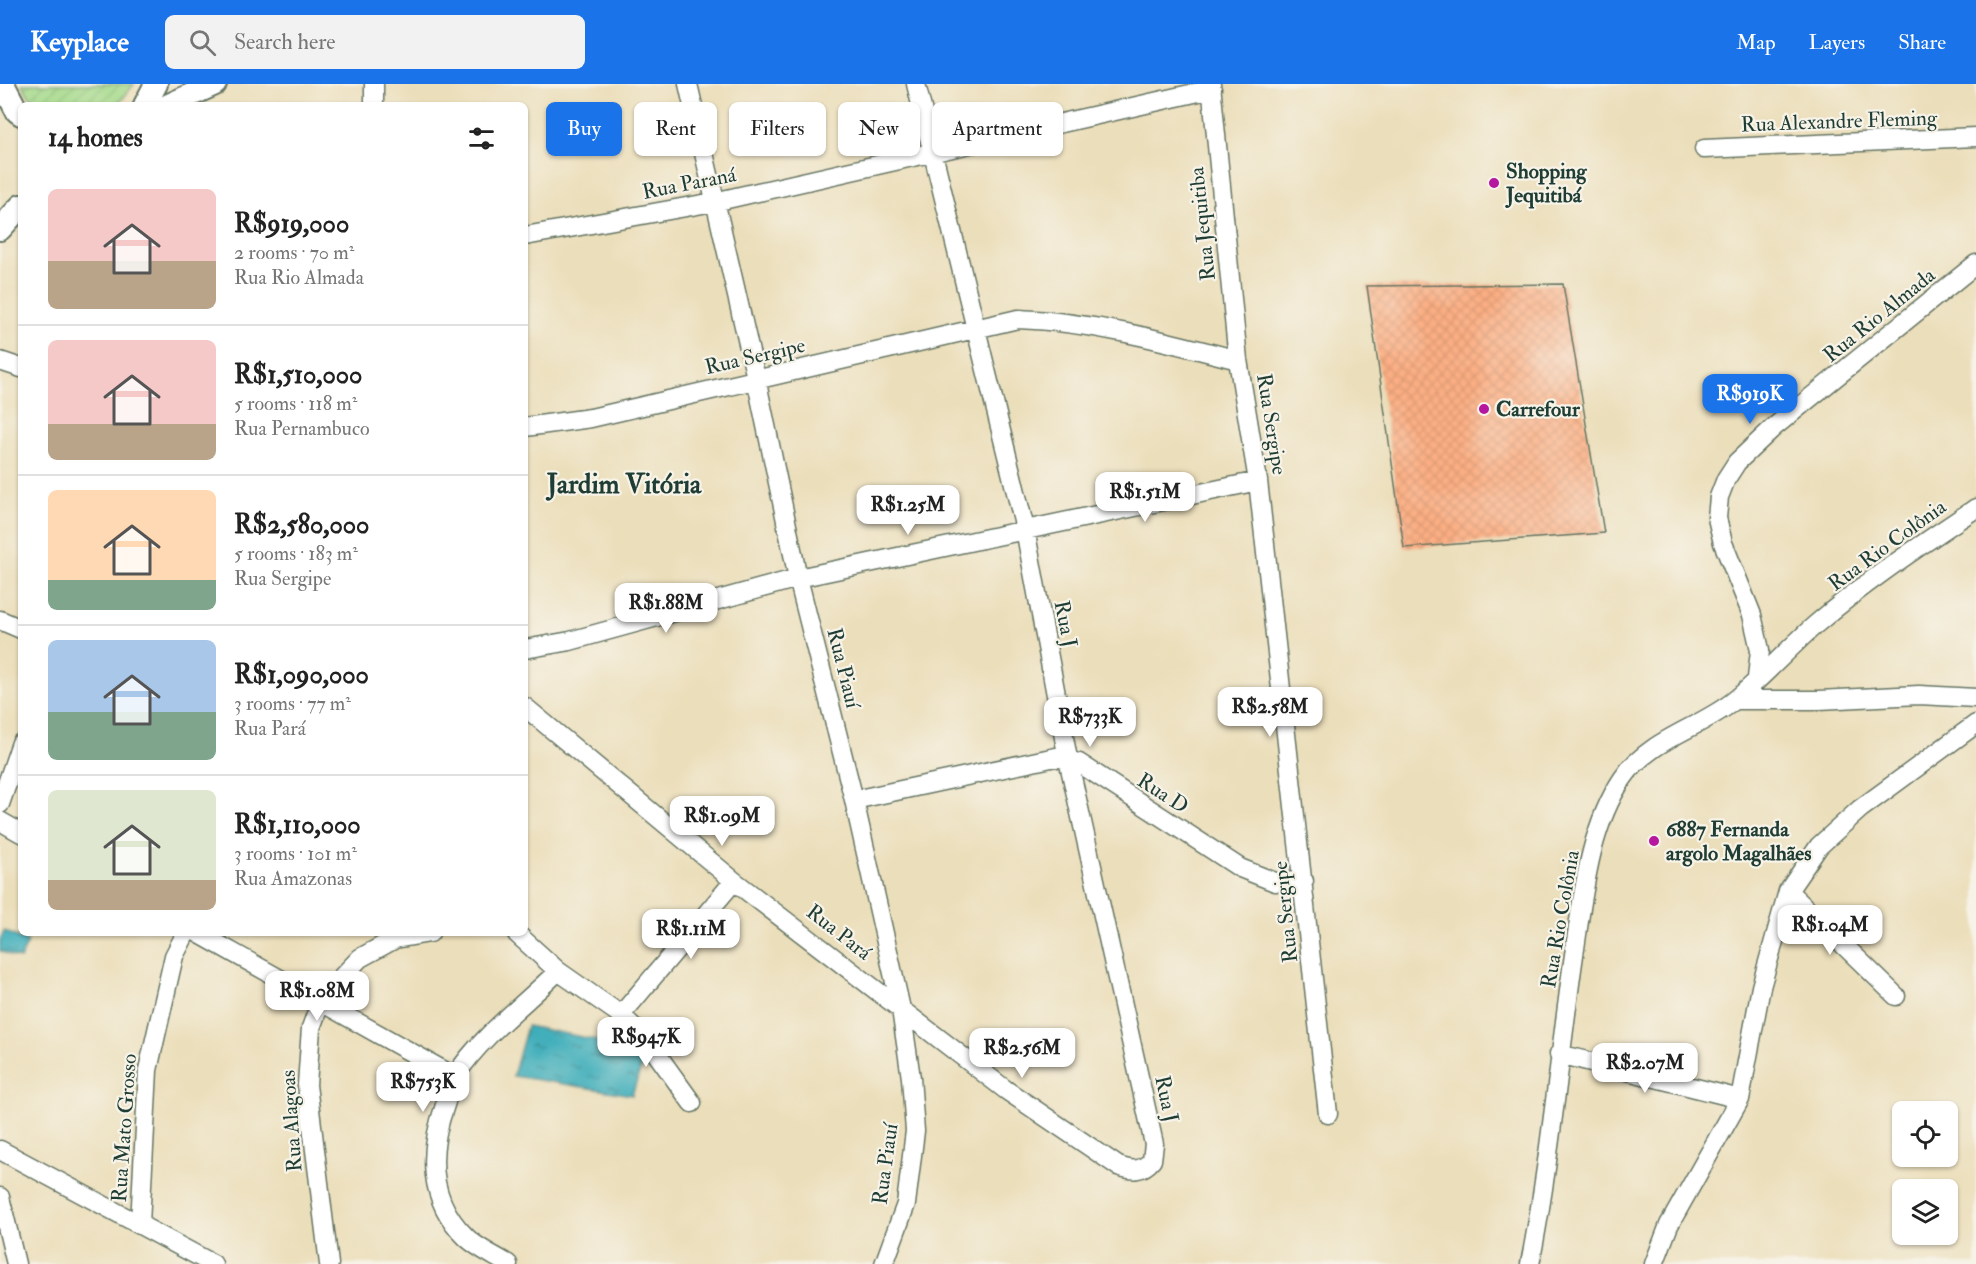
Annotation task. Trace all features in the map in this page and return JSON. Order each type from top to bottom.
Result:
[{"type":"main road","points":[[3,84],[18,112]]},
{"type":"main road","points":[[147,102],[156,84]]},
{"type":"main road","points":[[176,102],[215,84]]},
{"type":"main road","points":[[0,229],[18,209]]},
{"type":"street","points":[[374,84],[374,102]]},
{"type":"street","name":"Rua Piauí","points":[[688,84],[756,378],[798,578],[854,800],[901,1009],[912,1078],[915,1131],[906,1204],[884,1264]]},
{"type":"street","name":"Rua J","points":[[916,84],[932,148]]},
{"type":"street","name":"Rua Paraná","points":[[1063,122],[1211,87]]},
{"type":"street","name":"Rua Jequitiba","points":[[1211,87],[1238,360]]},
{"type":"street","name":"Rua Alexandre Fleming","points":[[1704,149],[1976,137]]},
{"type":"street","name":"Rua Paraná","points":[[528,235],[714,202],[932,152]]},
{"type":"street","name":"Rua J","points":[[934,156],[1025,529],[1068,759],[1154,1144],[1152,1160],[1140,1170]]},
{"type":"street","name":"Rua Rio Almada","points":[[1757,678],[1760,650],[1752,615],[1723,543],[1717,518],[1719,497],[1726,479],[1737,462],[1774,427],[1976,264]]},
{"type":"street","name":"Rua Sergipe","points":[[528,427],[591,418],[975,327],[1018,319],[1059,321],[1157,338],[1238,360],[1258,481],[1304,880],[1328,1114]]},
{"type":"street","points":[[0,361],[18,367]]},
{"type":"street","points":[[528,649],[570,642],[798,578],[1258,481]]},
{"type":"street","name":"Rua Rio Colônia","points":[[1530,1264],[1546,1184],[1559,1054],[1586,879],[1603,820],[1623,777],[1649,753],[1735,700],[1826,617],[1911,551],[1976,508]]},
{"type":"street","points":[[0,620],[18,628]]},
{"type":"street","points":[[1735,700],[1819,700],[1919,695],[1976,698]]},
{"type":"street","name":"Rua Pará","points":[[528,709],[734,881],[1006,1090],[1118,1166],[1140,1170]]},
{"type":"street","points":[[1654,1264],[1669,1225],[1740,1099],[1761,987],[1788,891],[1819,846],[1860,809],[1933,753],[1976,724]]},
{"type":"street","points":[[0,804],[18,751]]},
{"type":"street","points":[[854,800],[1056,757],[1068,759]]},
{"type":"street","name":"Rua D","points":[[1068,759],[1079,763],[1240,868],[1275,882],[1304,880]]},
{"type":"street","points":[[0,821],[18,831]]},
{"type":"street","points":[[621,1015],[632,1005],[734,881]]},
{"type":"street","points":[[1788,891],[1896,996]]},
{"type":"street","name":"Rua Mato Grosso","points":[[140,1224],[148,1070],[174,956],[184,936]]},
{"type":"street","points":[[203,936],[455,1077]]},
{"type":"street","name":"Rua Alagoas","points":[[329,1264],[307,1085],[311,1028],[320,1003],[360,958],[395,939],[412,936]]},
{"type":"street","points":[[519,936],[558,971],[621,1015],[646,1039],[692,1103]]},
{"type":"street","points":[[508,1264],[467,1238],[449,1217],[438,1193],[433,1167],[434,1134],[455,1077],[479,1047],[558,971]]},
{"type":"street","points":[[1559,1054],[1740,1099]]},
{"type":"street","points":[[0,1150],[213,1264]]},
{"type":"street","points":[[0,1197],[16,1264]]},
{"type":"green space","points":[[22,84],[134,84],[120,102],[36,102]]},
{"type":"water","points":[[4,931],[28,942],[20,959],[0,951],[0,940]]},
{"type":"water","points":[[527,1026],[647,1050],[632,1095],[513,1076]]},
{"type":"building","name":"Carrefour","points":[[1563,284],[1604,533],[1404,548],[1367,286]]},
{"type":"place","name":"Shopping Jequitibá","points":[[1494,183]]},
{"type":"place","name":"Carrefour","points":[[1484,409]]},
{"type":"place","name":"6887 Fernanda argolo Magalhães","points":[[1654,841]]},
{"type":"district","name":"Jardim Vitória","points":[[624,484]]}]
